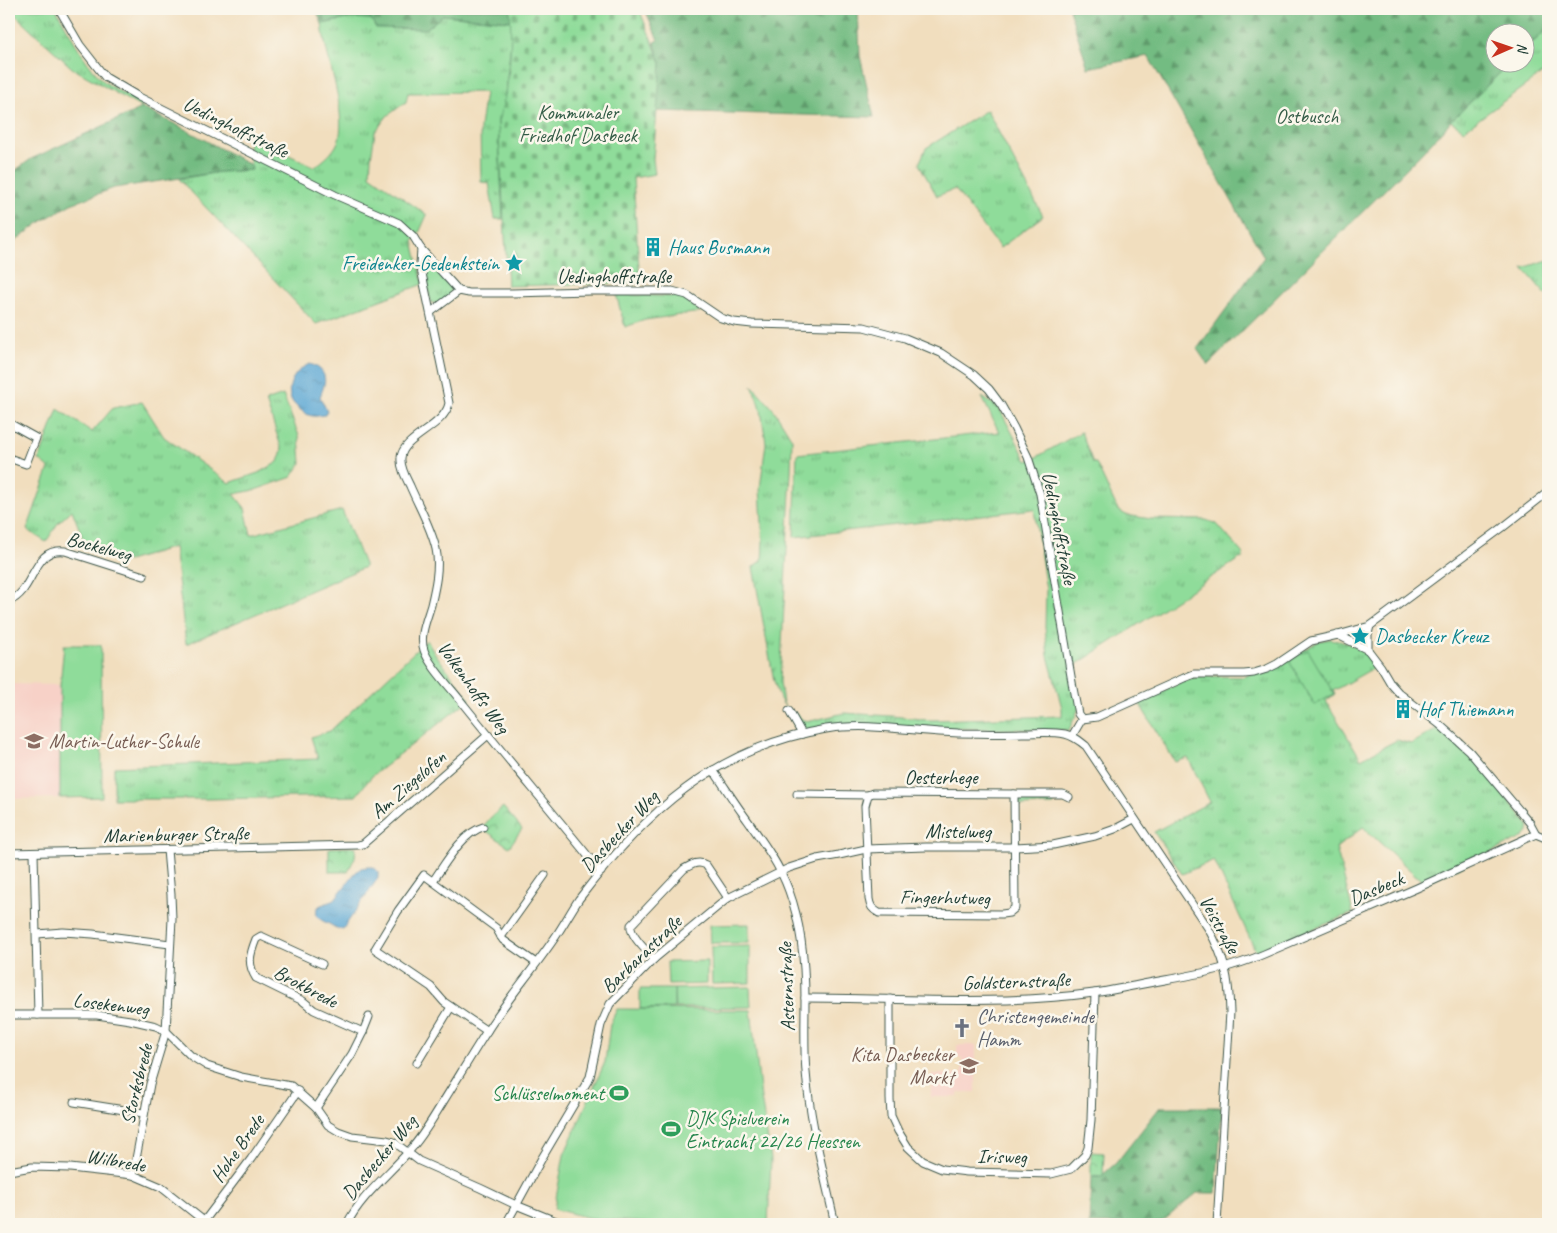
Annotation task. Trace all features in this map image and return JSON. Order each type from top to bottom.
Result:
[{"type":"street","name":"Uedinghoffstraße","points":[[59,9],[80,45],[105,77],[139,97],[335,195],[399,223],[413,236],[421,249],[459,291],[469,293],[672,291],[687,295],[712,313],[734,322],[864,327],[905,338],[941,353],[974,375],[989,389],[1014,428],[1030,464],[1040,494],[1072,688],[1078,714],[1082,719]]},
{"type":"street","points":[[421,249],[420,264],[431,312],[459,291]]},
{"type":"street","name":"Volkenhoffs Weg","points":[[431,312],[449,403],[448,409],[443,417],[404,449],[400,457],[403,472],[433,538],[436,552],[435,585],[422,636],[423,644],[434,668],[601,872]]},
{"type":"street","points":[[9,423],[36,438],[26,464],[9,458]]},
{"type":"street","points":[[1072,736],[1082,719],[1096,717],[1194,674],[1244,674],[1268,669],[1311,641],[1370,626],[1548,492]]},
{"type":"street","name":"Bockelweg","points":[[9,601],[24,591],[38,564],[44,556],[54,551],[65,551],[144,576]]},
{"type":"street","points":[[1368,650],[1370,626]]},
{"type":"street","points":[[1338,635],[1368,650],[1399,693],[1439,724],[1469,751],[1530,823],[1536,834],[1548,839]]},
{"type":"street","points":[[789,711],[802,734]]},
{"type":"street","name":"Dasbecker Weg","points":[[347,1224],[364,1199],[408,1152],[442,1104],[487,1031],[556,936],[580,898],[644,823],[685,787],[749,752],[802,734],[844,727],[983,734],[1053,732],[1072,736]]},
{"type":"street","name":"Am Ziegelofen","points":[[344,846],[363,844],[488,735]]},
{"type":"street","name":"Veistraße","points":[[1072,736],[1086,746],[1208,928],[1218,946],[1226,968],[1230,1012],[1217,1224]]},
{"type":"street","name":"Asternstraße","points":[[713,770],[761,839],[780,872],[788,889],[800,927],[805,998],[804,1054],[808,1092],[814,1131],[835,1224]]},
{"type":"street","name":"Oesterhege","points":[[797,794],[868,796],[873,793],[1064,794],[1069,797]]},
{"type":"street","points":[[1014,794],[1016,848]]},
{"type":"street","points":[[866,849],[865,806],[868,796]]},
{"type":"street","name":"Mistelweg","points":[[780,872],[817,859],[866,849],[926,847],[1016,848],[1053,845],[1087,838],[1134,819]]},
{"type":"street","points":[[433,881],[463,840],[474,830],[483,827]]},
{"type":"street","name":"Dasbeck","points":[[1226,968],[1245,962],[1536,834]]},
{"type":"street","name":"Marienburger Straße","points":[[9,853],[34,854],[344,846]]},
{"type":"street","name":"Fingerhutweg","points":[[866,849],[870,904],[879,913],[1002,914],[1010,913],[1015,908],[1016,848]]},
{"type":"street","name":"Storksbrede","points":[[133,1175],[150,1084],[166,1031],[171,895],[167,850]]},
{"type":"street","points":[[34,854],[38,1015]]},
{"type":"street","points":[[654,959],[633,934],[630,925],[684,869],[695,863],[706,865],[728,898]]},
{"type":"street","name":"Barbarastraße","points":[[506,1224],[590,1077],[601,1024],[610,1004],[654,959],[728,898],[780,872]]},
{"type":"street","points":[[487,1031],[444,1002],[431,987],[375,949],[398,911],[424,875],[496,928],[503,940],[536,963]]},
{"type":"street","points":[[501,937],[545,875]]},
{"type":"street","points":[[37,934],[63,932],[93,934],[170,944]]},
{"type":"street","name":"Brokbrede","points":[[322,964],[261,936],[256,939],[250,959],[252,972],[256,978],[302,1001],[314,1010],[363,1032]]},
{"type":"street","name":"Goldsternstraße","points":[[805,998],[1017,999],[1095,993],[1226,968]]},
{"type":"street","name":"Irisweg","points":[[890,999],[891,1116],[898,1132],[908,1147],[923,1161],[942,1169],[1052,1174],[1071,1169],[1085,1155],[1088,1148],[1091,1127],[1095,993]]},
{"type":"street","points":[[417,1063],[451,1007]]},
{"type":"street","name":"Losekenweg","points":[[9,1015],[88,1014],[156,1026],[166,1031],[190,1056],[207,1066],[241,1077],[291,1086],[316,1108],[328,1125],[338,1131],[364,1138],[386,1140],[400,1146],[419,1161],[563,1224]]},
{"type":"street","points":[[316,1108],[352,1054],[369,1017]]},
{"type":"street","name":"Hohe Brede","points":[[203,1223],[298,1091]]},
{"type":"street","points":[[74,1102],[144,1113]]},
{"type":"street","name":"Wilbrede","points":[[9,1172],[32,1167],[70,1168],[133,1175],[161,1187],[203,1223]]},
{"type":"shaded area","name":"Martin-Luther-Schule","points":[[9,684],[60,685],[60,798],[9,799]]},
{"type":"shaded area","name":"Kita Dasbecker Markt","points":[[957,1045],[976,1045],[976,1092],[958,1092],[958,1097],[931,1097],[931,1074],[962,1074],[962,1058],[957,1058]]},
{"type":"green space","points":[[9,9],[56,9],[93,70],[104,82],[140,101],[142,108],[72,68]]},
{"type":"green space","points":[[316,9],[510,9],[511,21],[443,15],[426,29],[376,28],[371,19],[351,18],[322,24]]},
{"type":"green space","name":"Kommunaler Friedhof Dasbeck","points":[[510,9],[639,9],[661,63],[653,159],[655,174],[633,178],[640,283],[508,286],[498,121],[505,94],[509,65]]},
{"type":"green space","points":[[645,9],[858,9],[860,56],[874,117],[656,111],[661,63],[654,42],[658,40]]},
{"type":"green space","name":"Ostbusch","points":[[1069,9],[1548,9],[1548,29],[1534,41],[1534,22],[1484,22],[1484,72],[1501,72],[1208,365],[1197,349],[1264,257],[1148,56],[1088,68]]},
{"type":"green space","points":[[443,15],[511,21],[511,43],[504,102],[498,121],[503,219],[495,219],[489,183],[481,182],[480,127],[485,92],[408,93],[406,102],[387,116],[375,132],[370,175],[427,215],[413,241],[423,284],[316,324],[179,179],[220,172],[251,170],[248,140],[315,167],[334,149],[338,142],[341,121],[322,24],[351,18],[371,19]]},
{"type":"green space","points":[[1548,29],[1548,69],[1464,130],[1451,121],[1501,72],[1534,72],[1534,41]]},
{"type":"green space","points":[[142,108],[251,165],[252,170],[220,172],[114,188],[71,204],[42,221],[9,246],[9,175],[31,159]]},
{"type":"green space","points":[[987,110],[1043,216],[1000,248],[955,189],[937,196],[919,164],[926,148]]},
{"type":"green space","points":[[1548,260],[1548,297],[1523,268]]},
{"type":"green space","points":[[425,263],[429,263],[451,288],[451,295],[439,303],[431,302],[423,267]]},
{"type":"green space","points":[[616,294],[679,297],[686,299],[701,312],[645,320],[625,327]]},
{"type":"green space","points":[[752,385],[774,410],[792,439],[780,682],[783,703],[796,724],[780,699],[774,681],[753,567],[762,561],[763,542],[760,488],[766,443],[761,410]]},
{"type":"green space","points":[[283,395],[299,436],[301,463],[292,477],[255,490],[234,494],[245,508],[251,535],[342,510],[365,567],[186,644],[174,547],[128,561],[87,549],[72,510],[58,523],[46,542],[27,530],[49,468],[39,460],[58,409],[92,432],[113,408],[142,402],[164,437],[229,483],[261,472],[278,462],[282,450],[266,401]]},
{"type":"green space","points":[[982,397],[999,408],[1027,461],[1081,432],[1093,463],[1096,463],[1118,510],[1126,515],[1151,519],[1206,520],[1217,524],[1243,554],[1243,558],[1074,666],[1079,708],[1069,730],[850,725],[806,730],[800,725],[793,714],[796,714],[803,720],[811,721],[844,713],[931,720],[1062,716],[1062,708],[1048,656],[1045,627],[1046,590],[1034,509],[794,537],[797,454],[999,432]]},
{"type":"green space","points":[[1330,639],[1356,648],[1367,655],[1377,666],[1333,691],[1335,694],[1326,701],[1361,759],[1397,740],[1411,744],[1439,728],[1468,752],[1528,824],[1529,831],[1524,837],[1424,883],[1363,827],[1336,848],[1353,913],[1256,952],[1214,860],[1182,874],[1154,832],[1210,802],[1188,758],[1175,762],[1139,703],[1184,680],[1201,676],[1243,677],[1284,662],[1319,641]]},
{"type":"green space","points":[[427,640],[433,651],[470,699],[371,777],[356,796],[114,799],[114,767],[318,759],[311,737],[330,731]]},
{"type":"green space","points":[[64,645],[101,645],[102,797],[60,798],[60,685]]},
{"type":"green space","points":[[1308,650],[1334,694],[1315,705],[1289,661]]},
{"type":"green space","points":[[1024,797],[1053,797],[1054,805],[1018,806],[1018,801]]},
{"type":"green space","points":[[503,807],[522,829],[509,847],[485,830],[484,826]]},
{"type":"green space","points":[[356,847],[355,857],[348,872],[329,872],[329,848]]},
{"type":"green space","points":[[749,924],[749,943],[711,943],[710,925]]},
{"type":"green space","points":[[750,946],[750,983],[712,984],[711,947]]},
{"type":"green space","points":[[707,961],[707,984],[668,985],[667,962]]},
{"type":"green space","points":[[750,987],[751,1007],[675,1008],[674,989]]},
{"type":"green space","points":[[640,989],[674,989],[674,1008],[640,1009]]},
{"type":"green space","name":"DJK Spielverein Eintracht 22/26 Heessen","points":[[617,1009],[751,1010],[761,1098],[771,1159],[768,1224],[658,1224],[590,1218],[554,1209],[564,1155],[605,1062],[610,1024]]},
{"type":"green space","points":[[1160,1107],[1222,1107],[1216,1193],[1197,1193],[1163,1221],[1154,1224],[1089,1224],[1091,1177],[1100,1177],[1116,1163]]},
{"type":"green space","points":[[1091,1152],[1104,1153],[1103,1177],[1091,1176]]},
{"type":"water","points":[[310,364],[320,369],[324,374],[325,381],[320,397],[327,411],[325,415],[309,415],[297,407],[291,399],[290,388],[293,378],[301,369]]},
{"type":"water","points":[[374,867],[378,872],[378,878],[343,929],[336,929],[318,918],[317,911],[319,906],[334,900],[355,873],[361,868]]},
{"type":"place","name":"Haus Busmann","points":[[653,247]]},
{"type":"place","name":"Freidenker-Gedenkstein","points":[[514,263]]},
{"type":"place","name":"Dasbecker Kreuz","points":[[1360,636]]},
{"type":"place","name":"Hof Thiemann","points":[[1403,709]]},
{"type":"place","name":"Martin-Luther-Schule","points":[[34,741]]},
{"type":"place","name":"Christengemeinde Hamm","points":[[962,1028]]},
{"type":"place","name":"Kita Dasbecker Markt","points":[[969,1066]]},
{"type":"place","name":"Schlüsselmoment","points":[[619,1093]]},
{"type":"place","name":"DJK Spielverein Eintracht 22/26 Heessen","points":[[671,1129]]}]
